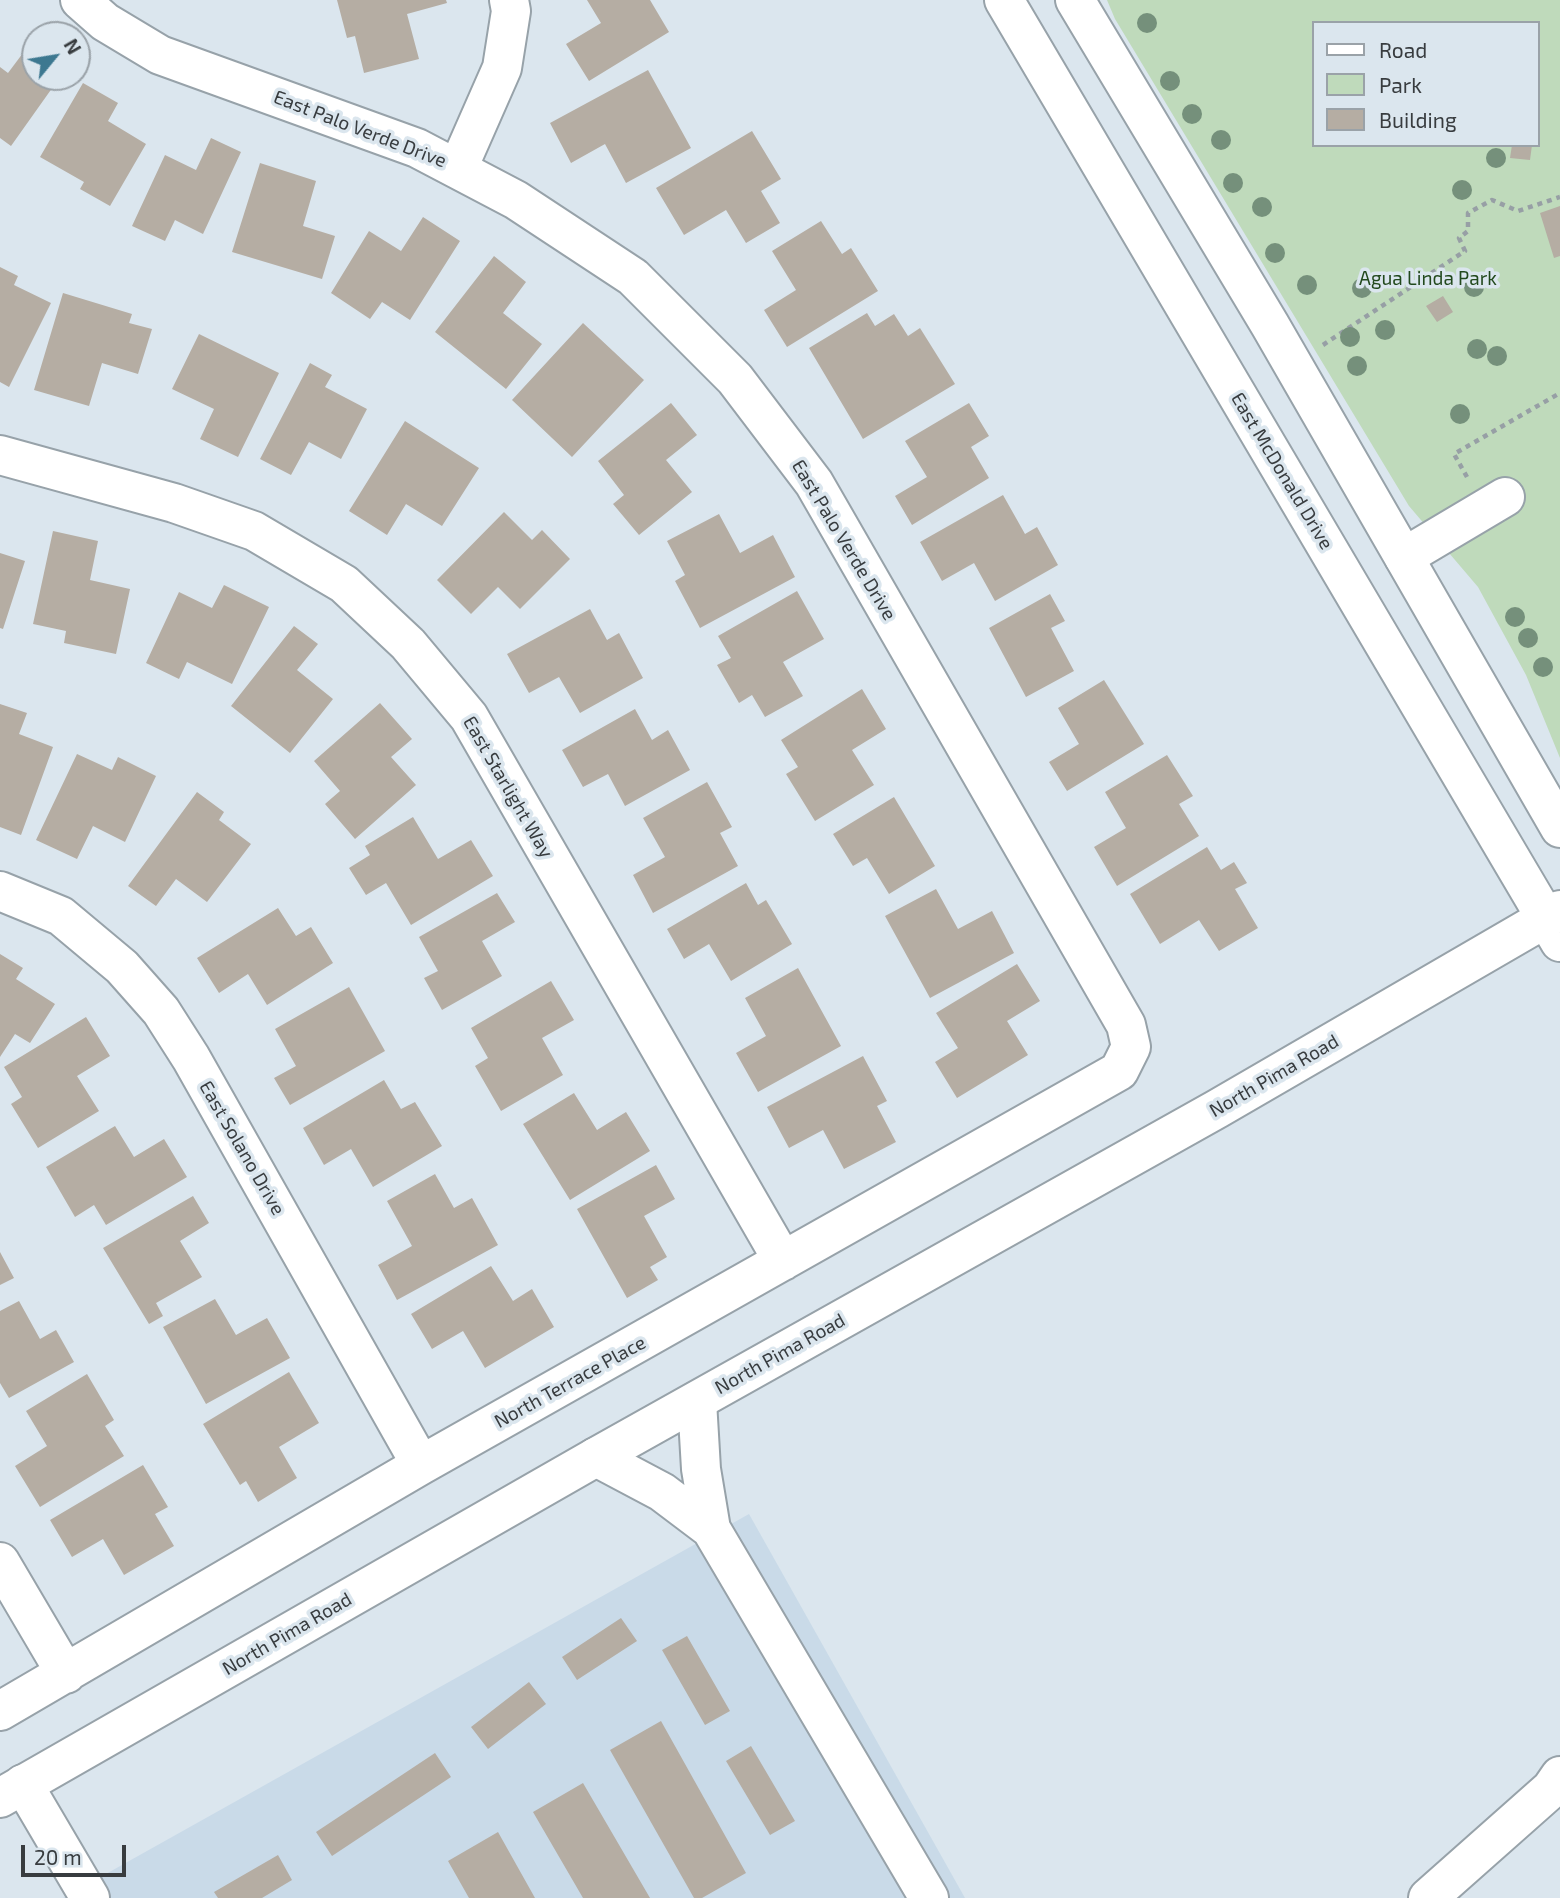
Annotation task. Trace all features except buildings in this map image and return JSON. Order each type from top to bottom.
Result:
[{"type":"street","name":"East Palo Verde Drive","points":[[80,0],[105,22],[160,55],[417,148],[458,168],[516,200],[633,277],[743,389],[814,483],[1126,1025],[1131,1047]]},
{"type":"street","points":[[458,168],[502,68],[510,11],[509,0]]},
{"type":"street","name":"East McDonald Drive","points":[[1004,0],[1555,923]]},
{"type":"street","points":[[1075,0],[1270,325],[1560,828]]},
{"type":"street","name":"East Starlight Way","points":[[0,455],[174,503],[254,531],[344,584],[408,644],[468,717],[783,1262]]},
{"type":"street","points":[[1404,557],[1505,497]]},
{"type":"street","name":"East Solano Drive","points":[[0,891],[61,916],[121,967],[161,1011],[205,1082],[421,1465]]},
{"type":"street","name":"North Pima Road","points":[[12,1791],[596,1457],[1555,923]]},
{"type":"street","name":"North Terrace Place","points":[[0,1711],[421,1465],[1119,1071],[1131,1047]]},
{"type":"street","points":[[697,1401],[701,1469],[710,1529]]},
{"type":"street","points":[[596,1457],[662,1492],[710,1529],[929,1898]]},
{"type":"street","points":[[0,1562],[66,1674]]},
{"type":"street","points":[[1428,1898],[1557,1788]]},
{"type":"street","points":[[12,1791],[90,1898]]},
{"type":"path","points":[[1322,345],[1465,251],[1459,238],[1468,231],[1468,213],[1492,200],[1518,211],[1560,197]]},
{"type":"path","points":[[1462,486],[1470,482],[1454,454],[1560,393]]},
{"type":"shaded area","points":[[749,1514],[965,1898],[63,1898]]},
{"type":"green space","name":"Agua Linda Park","points":[[1107,0],[1560,0],[1560,758],[1526,675],[1478,587],[1409,506],[1115,19]]}]
